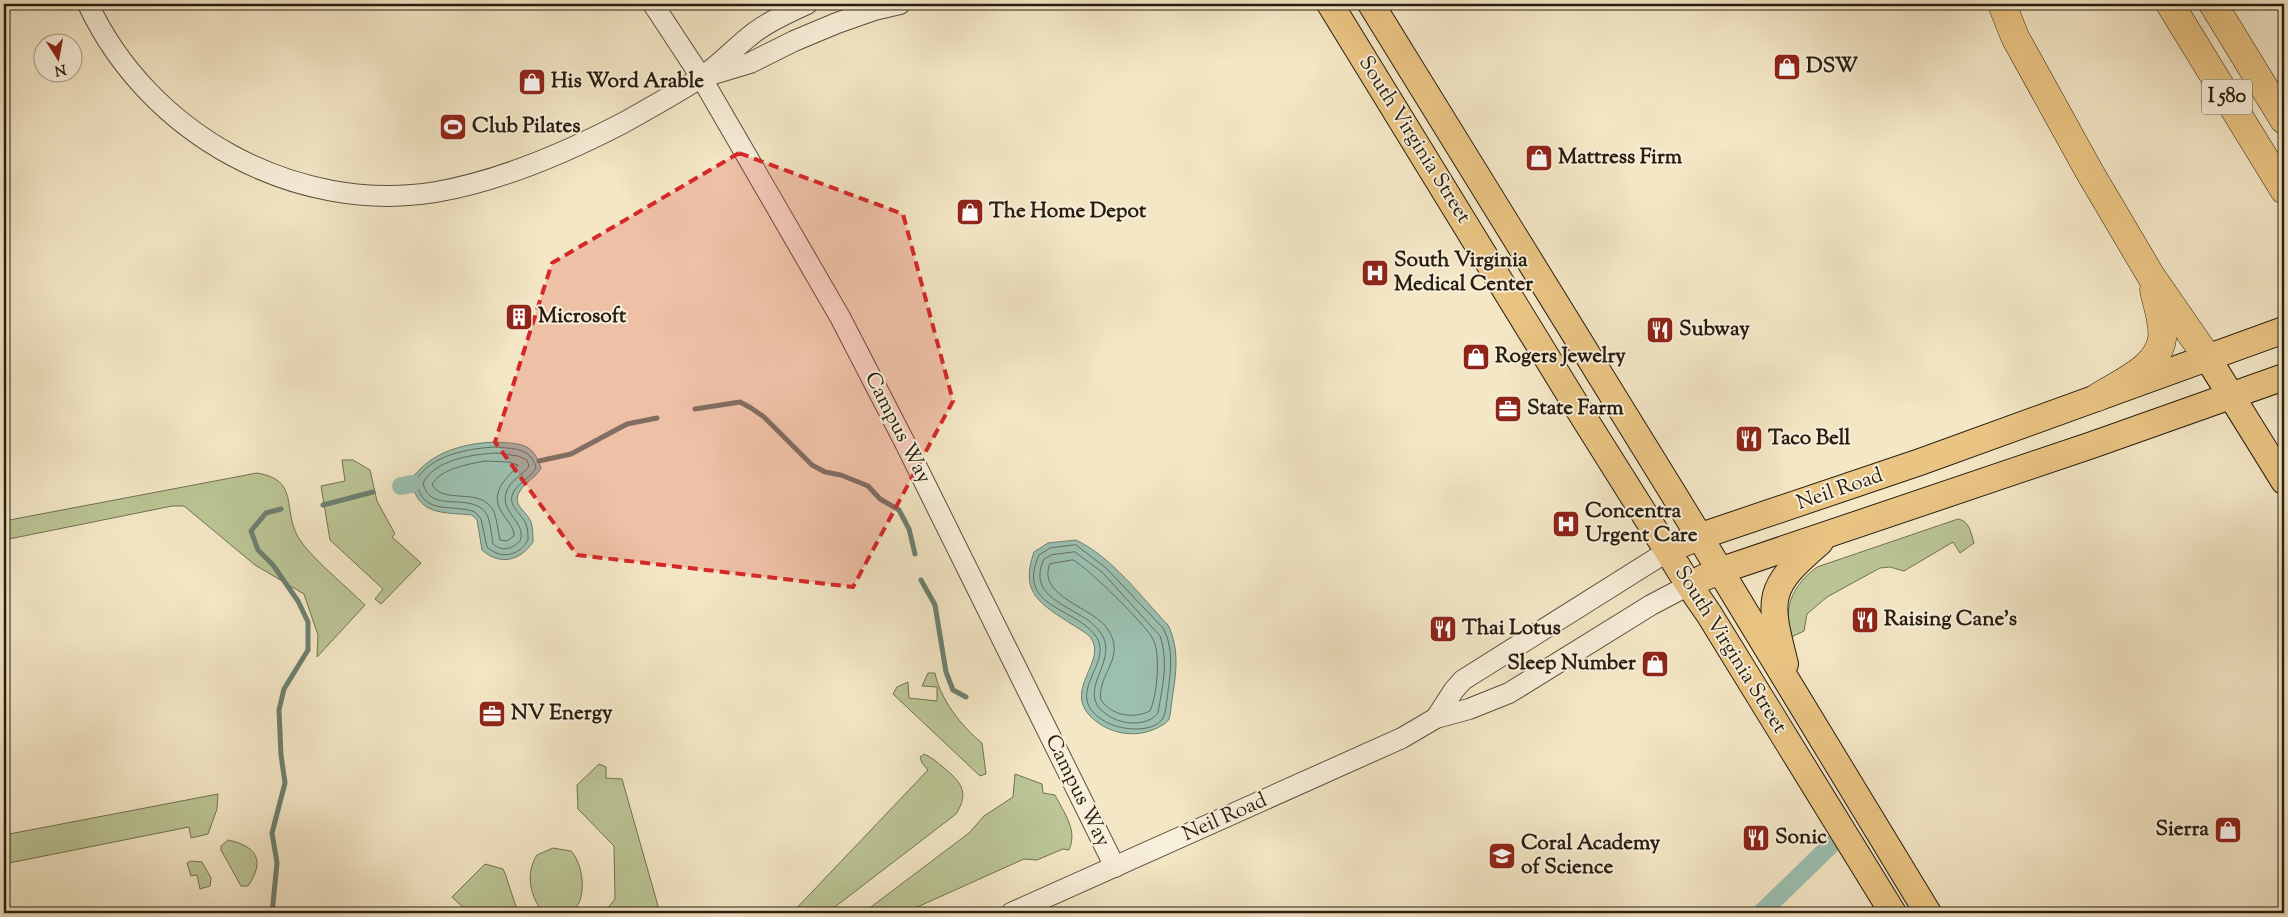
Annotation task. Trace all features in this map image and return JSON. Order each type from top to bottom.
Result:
[{"type":"highway","points":[[2002,4],[2015,37],[2042,87],[2151,276],[2206,357]]},
{"type":"highway","name":"I 580","points":[[2170,4],[2284,190]]},
{"type":"highway","name":"I 580","points":[[2213,4],[2284,120]]},
{"type":"highway","points":[[2098,397],[2143,368],[2159,350],[2162,326],[2151,276]]},
{"type":"main road","name":"South Virginia Street","points":[[1330,4],[1689,585],[1710,614],[1893,913]]},
{"type":"main road","name":"South Virginia Street","points":[[1371,4],[1928,913]]},
{"type":"main road","name":"Neil Road","points":[[1668,551],[1698,536],[1878,477],[2284,330]]},
{"type":"main road","points":[[2206,357],[2284,481]]},
{"type":"main road","name":"Neil Road","points":[[1689,585],[1719,571],[2092,446],[2284,377]]},
{"type":"main road","points":[[1791,689],[1773,619],[1774,601],[1778,586],[1786,574],[1828,535]]},
{"type":"street","points":[[88,4],[105,36],[129,70],[160,103],[192,130],[236,158],[304,184],[346,193],[383,196],[463,187],[530,165],[596,136],[701,78],[756,31],[807,4]]},
{"type":"street","name":"Campus Way","points":[[653,4],[701,78],[844,325],[904,441],[1115,867]]},
{"type":"street","points":[[701,78],[750,63],[794,41],[837,23],[874,10],[900,4]]},
{"type":"street","name":"Neil Road","points":[[1436,718],[1454,690],[1463,680],[1668,551]]},
{"type":"street","name":"Neil Road","points":[[1011,913],[1402,738],[1436,718],[1469,709],[1509,692],[1689,585]]},
{"type":"highlighted area","points":[[739,153],[903,214],[953,401],[853,587],[577,555],[495,442],[552,263]]},
{"type":"shaded area","points":[[342,460],[353,460],[370,470],[377,501],[395,534],[392,537],[421,563],[381,604],[375,599],[383,589],[330,540],[321,486],[345,481]]},
{"type":"shaded area","points":[[257,473],[279,482],[285,489],[293,526],[298,537],[320,563],[365,605],[317,657],[318,635],[304,594],[255,565],[184,506],[172,506],[4,540],[4,521]]},
{"type":"shaded area","points":[[1958,519],[1968,525],[1974,543],[1960,553],[1953,542],[1904,571],[1890,567],[1880,568],[1827,597],[1807,614],[1804,631],[1791,637],[1788,616],[1792,598],[1801,582],[1817,567]]},
{"type":"shaded area","points":[[928,673],[935,673],[942,693],[953,712],[982,743],[986,774],[980,776],[893,694],[897,687],[908,682],[909,698],[937,701],[937,687],[922,686]]},
{"type":"shaded area","points":[[924,754],[949,772],[959,783],[963,793],[956,814],[827,913],[792,913],[928,770],[920,757]]},
{"type":"shaded area","points":[[599,764],[606,767],[606,778],[622,779],[660,913],[604,913],[615,899],[614,846],[578,809],[577,785]]},
{"type":"shaded area","points":[[1015,774],[1042,784],[1043,793],[1055,795],[1071,829],[1072,836],[1069,850],[1063,849],[1037,860],[1024,859],[904,913],[863,913],[969,833],[984,816],[1013,797]]},
{"type":"shaded area","points":[[218,794],[217,809],[208,834],[191,838],[189,827],[4,864],[4,835]]},
{"type":"shaded area","points":[[228,840],[245,846],[255,856],[257,862],[256,869],[248,886],[241,886],[221,850],[221,846]]},
{"type":"shaded area","points":[[553,848],[571,851],[579,865],[581,874],[582,894],[579,902],[575,909],[565,914],[544,913],[532,893],[530,877],[533,862],[537,855]]},
{"type":"shaded area","points":[[191,861],[202,862],[211,878],[210,886],[200,889],[197,875],[191,876],[187,863]]},
{"type":"shaded area","points":[[485,864],[503,869],[518,913],[469,913],[452,897]]},
{"type":"water","points":[[496,442],[519,444],[530,449],[541,468],[522,488],[517,500],[531,522],[533,542],[522,554],[503,560],[489,555],[482,550],[477,520],[472,515],[441,512],[425,506],[414,492],[411,480],[428,462],[449,451],[472,444]]},
{"type":"water","points":[[1076,540],[1114,567],[1168,625],[1172,634],[1176,662],[1171,712],[1169,719],[1157,728],[1140,733],[1122,733],[1105,727],[1090,716],[1083,706],[1081,696],[1094,656],[1091,638],[1051,611],[1031,588],[1029,578],[1030,566],[1034,552],[1048,543]]},
{"type":"waterway","points":[[695,409],[740,402],[751,408],[764,417],[812,465],[825,472],[841,475],[868,486],[880,499],[899,510],[909,529],[915,554]]},
{"type":"waterway","points":[[539,461],[571,454],[627,424],[657,418]]},
{"type":"waterway","points":[[401,486],[412,484]]},
{"type":"waterway","points":[[323,505],[373,492]]},
{"type":"waterway","points":[[272,913],[277,863],[272,833],[285,783],[281,755],[279,710],[284,689],[308,650],[308,622],[298,601],[273,565],[258,550],[251,531],[266,513],[281,509]]},
{"type":"waterway","points":[[921,580],[935,605],[946,672],[953,690],[966,697]]},
{"type":"waterway","points":[[1761,913],[1832,844]]},
{"type":"place","name":"DSW","points":[[1787,67]]},
{"type":"place","name":"His Word Arable","points":[[532,82]]},
{"type":"place","name":"Club Pilates","points":[[453,127]]},
{"type":"place","name":"Mattress Firm","points":[[1539,158]]},
{"type":"place","name":"The Home Depot","points":[[970,212]]},
{"type":"place","name":"South Virginia Medical Center","points":[[1375,273]]},
{"type":"place","name":"Microsoft","points":[[519,317]]},
{"type":"place","name":"Subway","points":[[1660,330]]},
{"type":"place","name":"Rogers Jewelry","points":[[1476,357]]},
{"type":"place","name":"State Farm","points":[[1508,409]]},
{"type":"place","name":"Taco Bell","points":[[1749,439]]},
{"type":"place","name":"Concentra Urgent Care","points":[[1566,524]]},
{"type":"place","name":"Raising Cane's","points":[[1865,620]]},
{"type":"place","name":"Thai Lotus","points":[[1443,629]]},
{"type":"place","name":"Sleep Number","points":[[1655,664]]},
{"type":"place","name":"NV Energy","points":[[492,714]]},
{"type":"place","name":"Sierra","points":[[2228,830]]},
{"type":"place","name":"Sonic","points":[[1756,838]]},
{"type":"place","name":"Coral Academy of Science","points":[[1502,856]]}]
